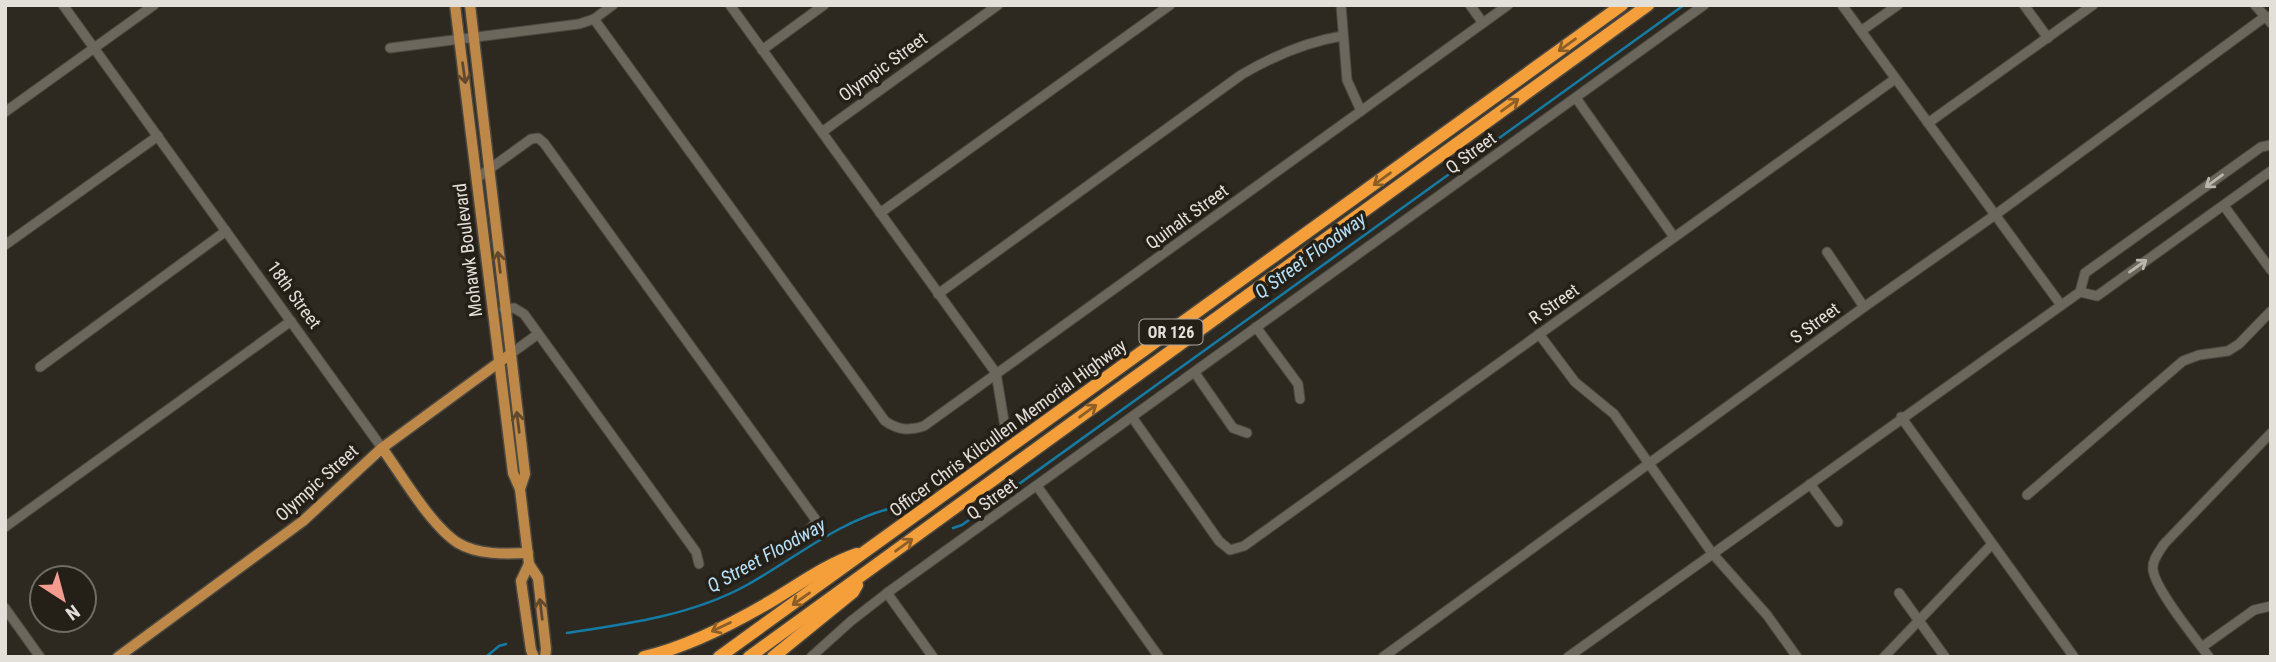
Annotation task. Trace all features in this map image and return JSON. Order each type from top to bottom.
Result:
[{"type":"highway","name":"Officer Chris Kilcullen Memorial Highway","points":[[719,657],[1622,5]]},
{"type":"highway","name":"Officer Chris Kilcullen Memorial Highway","points":[[749,657],[1648,5]]},
{"type":"highway","points":[[644,657],[695,639],[766,604],[837,561],[868,551]]},
{"type":"highway","points":[[772,657],[853,592],[866,572]]},
{"type":"main road","name":"Mohawk Boulevard","points":[[455,5],[513,473],[520,489],[528,558],[538,578],[545,657]]},
{"type":"main road","name":"Mohawk Boulevard","points":[[470,5],[525,474],[520,489]]},
{"type":"main road","name":"Olympic Street","points":[[118,657],[303,521],[382,448],[509,355]]},
{"type":"main road","name":"18th Street","points":[[382,448],[437,525],[459,544],[482,552],[528,558]]},
{"type":"main road","name":"Mohawk Boulevard","points":[[528,558],[521,581],[534,657]]},
{"type":"street","name":"18th Street","points":[[63,5],[382,448]]},
{"type":"street","points":[[5,112],[154,5]]},
{"type":"street","points":[[390,48],[579,24],[594,19],[613,5]]},
{"type":"street","points":[[730,5],[996,373],[1005,427]]},
{"type":"street","points":[[762,50],[824,5]]},
{"type":"street","name":"Olympic Street","points":[[822,132],[998,5]]},
{"type":"street","points":[[880,213],[1170,5]]},
{"type":"street","points":[[1341,5],[1347,79],[1361,111]]},
{"type":"street","points":[[1469,5],[1483,23]]},
{"type":"street","name":"Quinalt Street","points":[[594,19],[885,421],[895,428],[906,430],[924,426],[1508,5]]},
{"type":"street","name":"Q Street","points":[[811,657],[887,593],[1704,5]]},
{"type":"street","points":[[1842,5],[2061,305]]},
{"type":"street","points":[[1861,31],[1898,5]]},
{"type":"street","points":[[2024,5],[2048,38]]},
{"type":"street","points":[[1928,123],[2093,5]]},
{"type":"street","points":[[2255,5],[2268,20]]},
{"type":"street","name":"S Street","points":[[1383,657],[1864,307],[2268,20]]},
{"type":"street","points":[[938,294],[1241,75],[1296,48],[1342,36]]},
{"type":"street","name":"R Street","points":[[1132,417],[1219,541],[1230,550],[1244,546],[1895,79]]},
{"type":"street","points":[[1576,98],[1674,237]]},
{"type":"street","points":[[5,245],[158,136]]},
{"type":"street","points":[[477,178],[531,139],[538,138],[544,143],[816,520],[807,531]]},
{"type":"street","points":[[1568,657],[1901,417],[2080,292],[2085,273],[2261,147],[2271,145]]},
{"type":"street","points":[[2080,292],[2097,296],[2271,171]]},
{"type":"street","points":[[2224,206],[2271,270]]},
{"type":"street","points":[[40,367],[226,231]]},
{"type":"street","points":[[1827,252],[1864,307]]},
{"type":"street","points":[[505,309],[514,308],[521,311],[696,552],[699,564]]},
{"type":"street","points":[[2027,495],[2183,361],[2199,355],[2228,351],[2239,344],[2271,311]]},
{"type":"street","points":[[5,527],[291,321]]},
{"type":"street","points":[[1256,327],[1298,384],[1300,399]]},
{"type":"street","name":"Olympic Street","points":[[509,355],[538,334]]},
{"type":"street","points":[[1539,334],[1575,382],[1614,414],[1712,552],[1768,615],[1797,657]]},
{"type":"street","points":[[1195,373],[1233,428],[1247,433]]},
{"type":"street","points":[[1901,417],[2074,657]]},
{"type":"street","points":[[2209,657],[2157,584],[2153,568],[2155,557],[2164,544],[2271,433]]},
{"type":"street","points":[[1810,484],[1838,522]]},
{"type":"street","points":[[1037,486],[1159,657]]},
{"type":"street","points":[[1884,657],[1992,544]]},
{"type":"street","points":[[887,593],[933,657]]},
{"type":"street","points":[[1899,593],[1945,657]]},
{"type":"street","points":[[2202,648],[2254,610],[2271,606]]},
{"type":"street","points":[[5,608],[40,657]]},
{"type":"waterway","name":"Q Street Floodway","points":[[953,528],[962,525],[1684,5]]},
{"type":"waterway","name":"Q Street Floodway","points":[[567,633],[637,622],[705,604],[747,585],[835,531],[892,508]]},
{"type":"waterway","name":"Q Street Floodway","points":[[486,657],[499,646],[506,644]]}]
